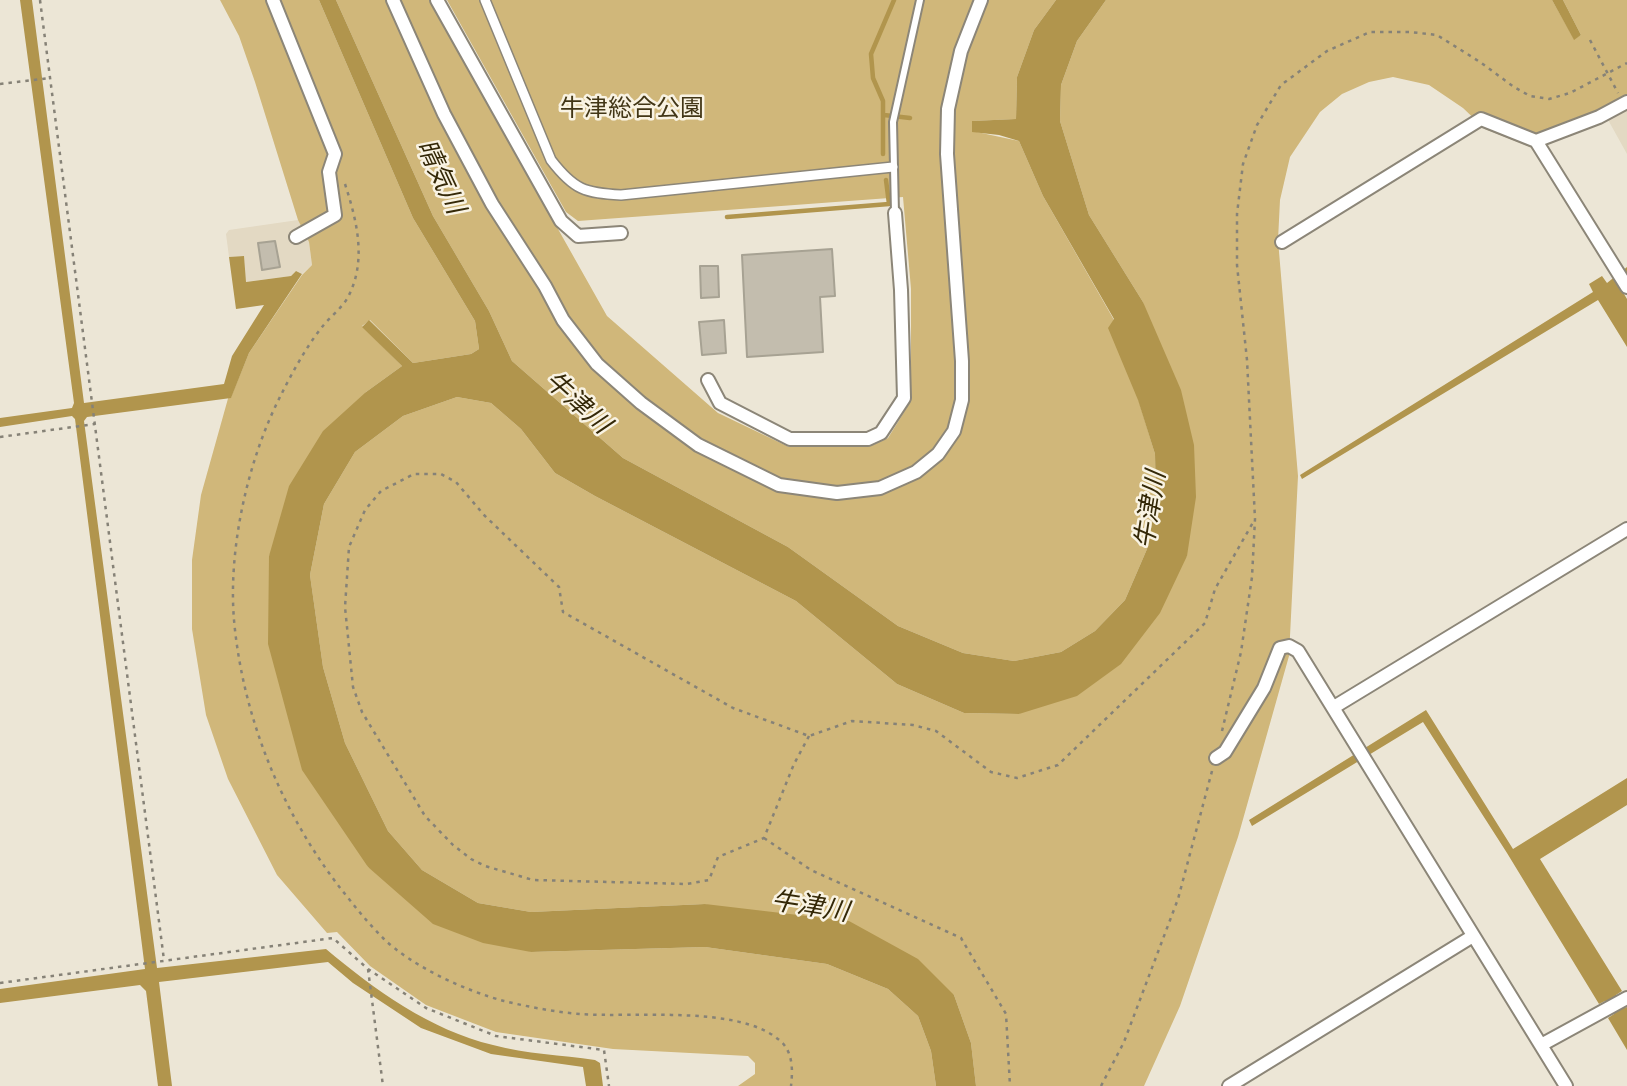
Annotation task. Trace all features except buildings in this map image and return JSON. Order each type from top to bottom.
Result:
[{"type":"street","points":[[273,0],[335,154],[329,172],[335,215],[296,237]]},
{"type":"street","points":[[393,0],[444,114],[492,204],[564,320],[597,364],[641,403],[698,445],[779,485],[837,493],[880,488],[916,472],[939,454],[954,431],[962,400],[962,361],[947,154],[948,109],[961,51],[981,0]]},
{"type":"street","points":[[437,0],[561,221],[578,236],[621,233]]},
{"type":"street","points":[[485,0],[551,160],[564,178],[591,194],[621,195],[893,167]]},
{"type":"street","points":[[1536,141],[1600,117],[1626,103]]},
{"type":"street","points":[[1282,242],[1481,119],[1536,141],[1627,287]]},
{"type":"street","points":[[708,380],[720,403],[790,439],[868,439],[881,433],[904,398],[901,290],[895,213]]},
{"type":"street","points":[[1334,707],[1627,529]]},
{"type":"street","points":[[1216,758],[1225,752],[1264,688],[1280,648],[1289,646],[1298,651],[1566,1086]]},
{"type":"street","points":[[1229,1086],[1473,936]]},
{"type":"street","points":[[1541,1045],[1625,1000]]},
{"type":"lane","points":[[895,213],[893,122],[920,0]]},
{"type":"path","points":[[40,0],[164,960]]},
{"type":"path","points":[[1222,731],[1241,652],[1252,577],[1255,519],[1247,360],[1237,265],[1237,214],[1243,164],[1257,125],[1281,85],[1327,51],[1370,32],[1437,35],[1514,87],[1530,96],[1549,99],[1570,93],[1627,63]]},
{"type":"path","points":[[1590,40],[1607,74],[1626,103]]},
{"type":"path","points":[[0,84],[50,78]]},
{"type":"path","points":[[343,179],[355,217],[359,254],[357,276],[346,300],[321,328],[281,394],[258,447],[243,500],[236,560],[234,620],[247,695],[268,763],[295,820],[323,867],[385,941],[448,980],[503,1000],[547,1010],[582,1014],[714,1018],[741,1022],[765,1030],[781,1041],[790,1055],[793,1068],[791,1086]]},
{"type":"path","points":[[0,436],[95,424]]},
{"type":"path","points":[[808,736],[764,838],[718,857],[709,880],[687,884],[533,880],[485,866],[471,859],[425,816],[362,712],[353,687],[345,607],[349,547],[365,510],[380,491],[414,474],[441,474],[456,482],[484,515],[559,587],[563,612],[733,709],[808,736],[852,721],[913,725],[936,732],[991,772],[1017,778],[1058,765],[1205,623],[1215,589],[1255,519]]},
{"type":"path","points":[[1101,1086],[1124,1042],[1178,899],[1216,758]]},
{"type":"path","points":[[764,838],[811,870],[961,938],[1006,1014],[1010,1086]]},
{"type":"path","points":[[0,983],[332,938],[368,969],[426,1008],[495,1036],[604,1050],[609,1086]]},
{"type":"path","points":[[368,969],[383,1086]]},
{"type":"shaded area","points":[[20,0],[32,0],[84,403],[224,384],[232,356],[264,305],[236,309],[229,257],[244,256],[246,282],[291,276],[296,271],[302,274],[249,353],[231,398],[87,417],[84,421],[157,968],[326,949],[404,1007],[447,1029],[506,1048],[595,1060],[600,1063],[603,1086],[586,1086],[583,1067],[491,1054],[421,1028],[353,983],[328,962],[159,982],[172,1086],[158,1086],[146,991],[140,985],[0,1003],[0,989],[145,969],[75,419],[72,416],[0,427],[0,418],[72,408],[74,403]]},
{"type":"shaded area","points":[[319,0],[336,0],[433,216],[489,311],[512,361],[623,458],[788,547],[898,626],[963,653],[1014,661],[1061,652],[1095,631],[1125,600],[1147,549],[1156,503],[1155,454],[1138,400],[1108,328],[1114,319],[1043,196],[1019,141],[999,135],[972,132],[972,121],[1016,119],[1017,77],[1034,30],[1056,0],[1106,0],[1077,41],[1061,85],[1060,121],[1089,215],[1143,302],[1181,390],[1194,445],[1196,497],[1187,556],[1160,613],[1121,664],[1077,696],[1019,714],[964,713],[897,684],[796,601],[555,473],[521,429],[491,403],[457,397],[403,416],[355,452],[324,504],[310,575],[323,667],[345,743],[388,831],[422,870],[478,903],[531,912],[705,904],[849,921],[918,959],[954,995],[971,1043],[976,1086],[936,1086],[931,1051],[918,1016],[888,989],[827,964],[705,947],[531,952],[483,943],[433,924],[368,867],[302,770],[268,644],[269,556],[289,486],[323,431],[366,392],[402,366],[362,327],[369,320],[413,363],[471,354],[479,349],[475,321],[413,218]]},
{"type":"shaded area","points":[[1552,0],[1563,0],[1581,35],[1574,40]]},
{"type":"shaded area","points":[[1627,107],[1627,154],[1607,118]]},
{"type":"shaded area","points":[[298,220],[309,242],[312,265],[302,274],[296,271],[291,276],[245,282],[244,256],[229,257],[226,234],[229,230]]},
{"type":"shaded area","points":[[1627,267],[1627,285],[1621,289],[1627,299],[1627,347],[1598,300],[1302,479],[1300,475],[1593,292],[1589,284],[1602,276],[1607,283]]},
{"type":"shaded area","points":[[1426,710],[1513,849],[1627,778],[1627,805],[1540,859],[1622,991],[1616,995],[1624,1008],[1627,1007],[1627,1050],[1608,1018],[1614,1014],[1605,1001],[1599,1004],[1423,722],[1252,826],[1249,820]]},
{"type":"green space","points":[[220,0],[319,0],[413,218],[475,321],[479,349],[471,354],[413,363],[370,320],[362,326],[402,366],[366,392],[269,556],[368,867],[531,952],[705,947],[827,964],[888,989],[918,1016],[931,1051],[936,1086],[738,1086],[755,1074],[755,1063],[748,1056],[613,1049],[496,1032],[426,1005],[370,966],[337,932],[327,933],[277,875],[228,779],[206,715],[192,629],[192,560],[201,495],[229,395],[231,397],[249,353],[302,275],[312,265],[309,242],[298,220],[255,82],[239,36]]},
{"type":"green space","name":"牛津総合公園","points":[[336,0],[429,0],[607,316],[718,413],[789,447],[873,445],[888,438],[911,401],[911,289],[903,197],[578,221],[566,212],[447,0],[1056,0],[1034,30],[1017,77],[1016,119],[972,121],[972,131],[1019,141],[1043,196],[1114,320],[1155,454],[1156,503],[1147,549],[1125,600],[1095,631],[1061,652],[1014,661],[963,653],[898,626],[788,547],[623,458],[512,361],[489,311],[433,216]]},
{"type":"green space","points":[[1106,0],[1552,0],[1574,39],[1581,35],[1563,0],[1627,0],[1627,107],[1607,118],[1533,148],[1485,129],[1463,108],[1429,85],[1393,77],[1369,82],[1342,94],[1320,112],[1290,157],[1280,200],[1278,240],[1298,476],[1289,656],[1238,837],[1180,1006],[1144,1086],[976,1086],[971,1043],[954,995],[705,904],[531,912],[478,903],[422,870],[388,831],[345,743],[323,667],[310,575],[324,504],[355,452],[403,416],[457,397],[491,403],[521,429],[555,473],[796,601],[897,684],[964,713],[1019,714],[1187,556],[1143,302],[1089,215],[1060,121],[1061,85],[1077,41]]},
{"type":"waterway","points":[[883,154],[883,101],[873,78],[871,54],[894,0]]},
{"type":"waterway","points":[[884,115],[910,118]]},
{"type":"waterway","points":[[727,217],[889,204],[886,180]]},
{"type":"water label","name":"晴気川","points":[[440,177]]},
{"type":"water label","name":"牛津川","points":[[577,403]]},
{"type":"water label","name":"牛津川","points":[[1151,510]]},
{"type":"water label","name":"牛津川","points":[[810,907]]}]
